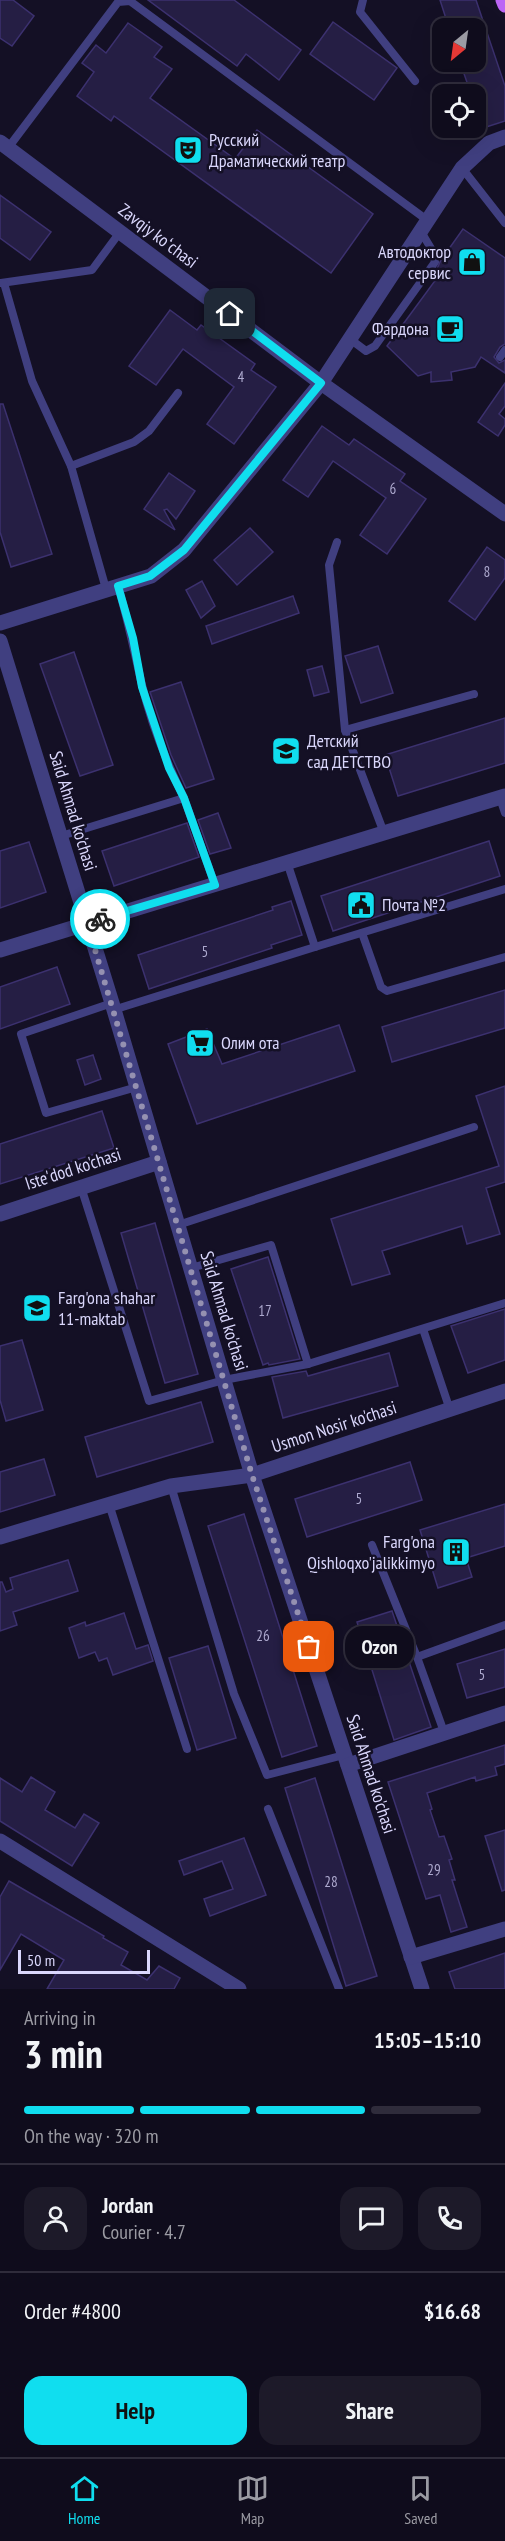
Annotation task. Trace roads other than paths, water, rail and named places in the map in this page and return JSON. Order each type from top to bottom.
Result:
[{"type":"main road","points":[[503,0],[505,5]]},
{"type":"street","points":[[0,623],[150,576],[184,550],[321,383],[462,168],[489,143],[505,137]]},
{"type":"street","name":"Zavqiy koʻchasi","points":[[4,145],[321,383],[505,514]]},
{"type":"street","name":"Said Ahmad ko'chasi","points":[[0,641],[137,1088],[252,1475],[422,1989]]},
{"type":"street","points":[[0,950],[502,797]]},
{"type":"street","name":"Iste'dod ko'chasi","points":[[0,1214],[159,1162]]},
{"type":"street","name":"Usmon Nosir ko'chasi","points":[[0,1537],[171,1486],[252,1475],[505,1391]]},
{"type":"street","points":[[346,1760],[505,1713]]},
{"type":"street","points":[[0,1841],[239,1989]]},
{"type":"street","points":[[411,1957],[505,1929]]},
{"type":"lane","points":[[363,0],[360,12],[415,81]]},
{"type":"lane","points":[[4,145],[118,2],[130,1],[423,225],[435,262],[375,346],[366,351],[350,339]]},
{"type":"lane","points":[[462,168],[505,223]]},
{"type":"lane","points":[[120,232],[92,270],[2,283],[32,381],[71,466],[112,587],[133,638],[142,687],[169,768],[184,798],[215,885]]},
{"type":"lane","points":[[71,466],[134,442],[149,431],[178,393]]},
{"type":"lane","points":[[337,542],[329,565],[345,730],[385,834]]},
{"type":"lane","points":[[345,730],[474,694]]},
{"type":"lane","points":[[502,797],[505,813]]},
{"type":"lane","points":[[61,837],[184,798]]},
{"type":"lane","points":[[287,862],[315,947]]},
{"type":"lane","points":[[137,1088],[46,1113],[21,1034],[505,889]]},
{"type":"lane","points":[[362,933],[381,987],[387,991],[505,957]]},
{"type":"lane","points":[[178,1225],[474,1127]]},
{"type":"lane","points":[[81,1187],[149,1401],[224,1380],[308,1364],[505,1303]]},
{"type":"lane","points":[[191,1268],[271,1245],[308,1364]]},
{"type":"lane","points":[[423,1329],[450,1410]]},
{"type":"lane","points":[[171,1486],[234,1694],[267,1774],[346,1760]]},
{"type":"lane","points":[[109,1504],[187,1749]]},
{"type":"lane","points":[[372,1545],[444,1732]]},
{"type":"lane","points":[[417,1657],[505,1625]]},
{"type":"lane","points":[[268,1809],[339,1989]]},
{"type":"place","name":"Русский Драматический театр","points":[[188,150]]},
{"type":"place","name":"Автодоктор сервис","points":[[472,262]]},
{"type":"place","name":"Фардона","points":[[450,329]]},
{"type":"place","name":"Детский сад ДЕТСТВО","points":[[286,751]]},
{"type":"place","name":"Почта №2","points":[[361,905]]},
{"type":"place","name":"Олим ота","points":[[200,1043]]},
{"type":"place","name":"Farg'ona shahar 11-maktab","points":[[37,1308]]},
{"type":"place","name":"Farg'ona Qishloqxo'jalikkimyo","points":[[456,1552]]},
{"type":"place","name":"Ozon","points":[[309,1647]]}]
